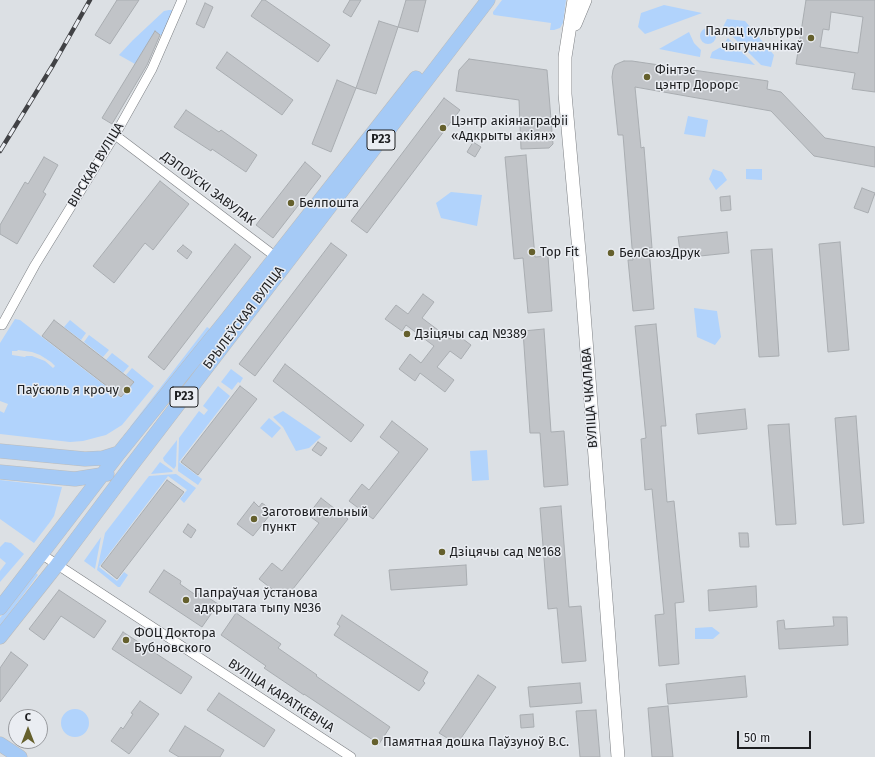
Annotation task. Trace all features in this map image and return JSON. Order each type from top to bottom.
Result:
[{"type":"main road","name":"БРЫЛЕЎСКАЯ ВУЛІЦА","points":[[0,637],[57,565],[131,466],[281,260],[476,0]]},
{"type":"main road","name":"БРЫЛЕЎСКАЯ ВУЛІЦА","points":[[0,608],[119,453],[227,319],[281,260],[488,0]]},
{"type":"main road","name":"ВУЛІЦА ЧКАЛАВА","points":[[574,0],[565,57],[565,94],[618,757]]},
{"type":"main road","name":"ВУЛІЦА ЧКАЛАВА","points":[[568,40],[585,0]]},
{"type":"main road","points":[[0,451],[85,459],[103,458],[119,453]]},
{"type":"main road","points":[[85,459],[96,467],[102,475],[103,484],[98,509]]},
{"type":"main road","points":[[0,472],[75,479],[115,472],[131,466]]},
{"type":"main road","points":[[75,479],[83,485],[83,501]]},
{"type":"main road","points":[[0,744],[20,757]]},
{"type":"street","name":"ВІРСКАЯ ВУЛІЦА","points":[[2,325],[35,265],[115,135],[152,69],[182,0]]},
{"type":"street","name":"ДЭПОЎСКІ ЗАВУЛАК","points":[[115,135],[281,260]]},
{"type":"street","name":"ВУЛІЦА КАРАТКЕВІЧА","points":[[41,554],[351,757]]},
{"type":"shaded area","points":[[502,0],[566,0],[563,23],[560,28],[550,30],[551,23],[494,15],[493,12]]},
{"type":"shaded area","points":[[664,5],[702,13],[645,34],[638,27],[641,13]]},
{"type":"shaded area","points":[[172,10],[173,13],[164,37],[155,32],[135,64],[119,55],[164,11]]},
{"type":"shaded area","points":[[727,19],[745,21],[774,55],[771,67],[761,65],[723,27]]},
{"type":"shaded area","points":[[708,28],[714,30],[716,36],[714,42],[708,44],[702,42],[700,36],[702,30]]},
{"type":"shaded area","points":[[689,32],[694,43],[701,50],[700,57],[659,49]]},
{"type":"shaded area","points":[[728,38],[755,65],[710,58],[712,52],[721,47]]},
{"type":"shaded area","points":[[688,116],[708,120],[705,137],[684,134]]},
{"type":"shaded area","points":[[713,169],[722,172],[727,180],[716,190],[709,179]]},
{"type":"shaded area","points":[[746,169],[762,169],[762,180],[746,179]]},
{"type":"shaded area","points":[[451,192],[482,195],[477,226],[441,218],[436,203]]},
{"type":"shaded area","points":[[694,308],[717,311],[721,337],[715,345],[697,337]]},
{"type":"shaded area","points":[[15,319],[20,320],[121,398],[134,382],[126,375],[132,368],[154,386],[122,425],[106,435],[83,441],[70,442],[0,434],[0,411],[4,413],[8,404],[0,401],[0,343]],"holes":[[[18,350],[40,355],[55,366],[53,368],[45,361],[32,356],[25,357],[12,355],[12,351]]]},
{"type":"shaded area","points":[[70,320],[86,333],[81,340],[64,327]]},
{"type":"shaded area","points":[[207,327],[210,329],[133,430],[130,427]]},
{"type":"shaded area","points":[[89,335],[109,350],[103,357],[84,342]]},
{"type":"shaded area","points":[[112,353],[129,366],[123,373],[106,360]]},
{"type":"shaded area","points":[[231,369],[243,378],[232,390],[221,382]]},
{"type":"shaded area","points":[[218,386],[230,396],[179,462],[202,479],[198,485],[178,471],[179,438],[199,411],[204,415],[208,410],[203,406]]},
{"type":"shaded area","points":[[283,411],[321,437],[309,448],[296,451],[283,427],[273,417]]},
{"type":"shaded area","points":[[269,418],[281,428],[272,438],[260,428]]},
{"type":"shaded area","points":[[177,440],[176,466],[174,469],[164,461],[163,458]]},
{"type":"shaded area","points":[[487,450],[489,480],[472,481],[470,451]]},
{"type":"shaded area","points":[[160,462],[173,471],[151,474]]},
{"type":"shaded area","points":[[176,474],[196,488],[184,503],[180,499],[187,490],[168,476],[99,567],[117,581],[124,572],[128,575],[120,587],[118,587],[97,570],[105,533],[149,476]]},
{"type":"shaded area","points":[[0,480],[62,487],[54,516],[34,543],[0,519]]},
{"type":"shaded area","points":[[101,537],[95,569],[84,561]]},
{"type":"shaded area","points":[[5,542],[11,543],[24,554],[0,582],[0,571],[6,563],[0,558],[0,547]]},
{"type":"shaded area","points":[[36,573],[38,575],[0,626],[0,618]]},
{"type":"shaded area","points":[[712,627],[720,633],[713,639],[695,639],[695,628]]},
{"type":"shaded area","points":[[75,709],[85,713],[89,723],[85,733],[75,737],[65,733],[61,723],[65,713]]},
{"type":"building","points":[[117,0],[139,0],[110,44],[95,35]]},
{"type":"building","points":[[262,0],[265,0],[330,45],[318,62],[251,16]]},
{"type":"building","points":[[350,0],[361,0],[351,17],[343,12]]},
{"type":"building","points":[[406,0],[426,0],[418,32],[398,27]]},
{"type":"building","name":"Палац культуры чыгуначнікаў","points":[[806,0],[875,0],[875,92],[852,89],[855,73],[796,64]],"holes":[[[831,12],[863,17],[858,53],[820,47],[823,29],[829,30]]]},
{"type":"building","points":[[205,3],[213,7],[204,28],[196,24]]},
{"type":"building","points":[[379,21],[398,27],[376,94],[356,88]]},
{"type":"building","points":[[155,31],[160,35],[147,65],[112,124],[102,118]]},
{"type":"building","points":[[227,52],[293,100],[282,115],[216,68]]},
{"type":"building","points":[[469,59],[547,70],[553,144],[549,148],[521,149],[519,100],[456,91],[459,70]]},
{"type":"building","points":[[624,61],[768,81],[767,89],[781,92],[825,138],[875,147],[875,167],[814,156],[771,111],[635,87],[641,148],[644,147],[652,248],[649,248],[654,309],[633,311],[628,260],[633,260],[623,135],[618,135],[612,77],[615,65]]},
{"type":"building","points":[[337,80],[356,88],[331,152],[312,144]]},
{"type":"building","points":[[444,98],[460,110],[367,233],[351,221]]},
{"type":"building","points":[[186,110],[219,132],[221,130],[257,155],[246,172],[212,149],[211,151],[174,127]]},
{"type":"building","points":[[473,142],[481,147],[475,157],[467,152]]},
{"type":"building","points":[[526,155],[535,257],[548,256],[552,311],[528,313],[523,258],[514,259],[505,157]]},
{"type":"building","points":[[44,157],[58,165],[43,192],[46,194],[17,244],[0,234],[0,225],[25,182],[28,184]]},
{"type":"building","points":[[305,162],[321,176],[273,238],[256,225]]},
{"type":"building","points":[[160,181],[189,204],[153,250],[145,243],[114,283],[93,266]]},
{"type":"building","points":[[862,188],[875,193],[868,213],[854,208]]},
{"type":"building","points":[[730,196],[731,210],[721,211],[720,197]]},
{"type":"building","points":[[727,232],[729,253],[681,258],[678,237]]},
{"type":"building","points":[[840,242],[849,350],[828,352],[819,244]]},
{"type":"building","points":[[331,243],[347,255],[255,376],[239,364]]},
{"type":"building","points":[[235,244],[251,257],[164,370],[148,357]]},
{"type":"building","points":[[183,245],[192,252],[187,259],[177,251]]},
{"type":"building","points":[[772,249],[779,356],[759,357],[751,250]]},
{"type":"building","points":[[423,294],[434,302],[422,318],[450,339],[455,333],[471,345],[461,359],[450,351],[437,367],[454,380],[445,392],[420,373],[415,381],[399,369],[410,354],[421,363],[434,346],[406,325],[402,331],[385,319],[396,305],[408,314]]},
{"type":"building","points":[[54,320],[134,382],[121,397],[42,336]]},
{"type":"building","points":[[656,324],[666,426],[661,426],[667,502],[674,501],[684,602],[675,603],[679,664],[659,666],[655,615],[664,614],[652,489],[645,490],[641,439],[646,438],[635,326]]},
{"type":"building","points":[[544,329],[551,432],[564,431],[568,485],[544,487],[540,433],[530,433],[523,331]]},
{"type":"building","points":[[285,364],[364,425],[351,442],[273,381]]},
{"type":"building","points":[[240,386],[257,399],[198,475],[181,462]]},
{"type":"building","points":[[745,409],[747,429],[698,434],[696,414]]},
{"type":"building","points":[[856,416],[864,523],[843,525],[835,418]]},
{"type":"building","points":[[392,421],[428,449],[373,519],[349,501],[362,484],[369,490],[399,452],[380,437]]},
{"type":"building","points":[[789,424],[796,524],[776,525],[768,425]]},
{"type":"building","points":[[318,442],[327,448],[321,456],[312,450]]},
{"type":"building","points":[[167,480],[184,492],[117,579],[101,566]]},
{"type":"building","points":[[321,498],[348,519],[285,599],[259,579],[272,563],[282,571],[319,523],[308,515]]},
{"type":"building","name":"Заготовительный пункт","points":[[254,502],[259,507],[262,503],[273,511],[253,536],[237,524]]},
{"type":"building","points":[[561,506],[569,607],[581,606],[586,661],[562,663],[557,608],[548,609],[540,508]]},
{"type":"building","points":[[188,524],[196,530],[191,538],[183,532]]},
{"type":"building","points":[[739,533],[748,533],[749,547],[740,547]]},
{"type":"building","points":[[466,565],[467,585],[391,590],[389,570]]},
{"type":"building","name":"Папраўчая ўстанова адкрытага тыпу №36","points":[[164,570],[181,581],[180,584],[197,596],[200,592],[218,604],[202,627],[149,592]]},
{"type":"building","points":[[756,586],[757,607],[709,611],[708,590]]},
{"type":"building","points":[[59,590],[106,621],[94,638],[61,616],[44,640],[29,629]]},
{"type":"building","points":[[236,613],[281,644],[278,648],[390,727],[379,744],[264,668],[266,666],[221,635]]},
{"type":"building","points":[[342,615],[428,672],[423,681],[425,683],[419,691],[334,635],[340,626],[337,624]]},
{"type":"building","points":[[833,617],[847,617],[848,645],[779,649],[777,621],[784,620],[785,629],[834,626]]},
{"type":"building","points":[[123,632],[192,677],[181,694],[112,649]]},
{"type":"building","points":[[11,652],[28,665],[0,702],[0,668]]},
{"type":"building","points":[[478,675],[496,687],[457,744],[439,733]]},
{"type":"building","points":[[745,676],[747,697],[668,704],[666,684]]},
{"type":"building","points":[[580,683],[582,703],[530,707],[528,687]]},
{"type":"building","points":[[219,693],[275,730],[264,747],[207,710]]},
{"type":"building","points":[[140,701],[159,714],[129,754],[111,741],[121,727],[123,729],[133,714],[131,713]]},
{"type":"building","points":[[668,706],[673,757],[652,757],[648,708]]},
{"type":"building","points":[[596,710],[600,757],[580,757],[576,711]]},
{"type":"building","points":[[533,714],[534,727],[521,728],[520,715]]},
{"type":"building","points":[[185,726],[224,750],[220,757],[179,757],[169,751]]},
{"type":"railway","points":[[0,151],[53,65],[90,0]]},
{"type":"place","name":"Палац культуры чыгуначнікаў","points":[[811,38]]},
{"type":"place","name":"Фінтэс цэнтр Дорорс","points":[[647,77]]},
{"type":"place","name":"Цэнтр акіянаграфіі «Адкрыты акіян»","points":[[443,128]]},
{"type":"place","name":"Белпошта","points":[[291,203]]},
{"type":"place","name":"Top Fit","points":[[532,252]]},
{"type":"place","name":"БелСаюзДрук","points":[[611,253]]},
{"type":"place","name":"Дзіцячы сад №389","points":[[407,334]]},
{"type":"place","name":"Паўсюль я крочу","points":[[127,390]]},
{"type":"place","name":"Заготовительный пункт","points":[[254,519]]},
{"type":"place","name":"Дзіцячы сад №168","points":[[442,552]]},
{"type":"place","name":"Папраўчая ўстанова адкрытага тыпу №36","points":[[186,600]]},
{"type":"place","name":"ФОЦ Доктора Бубновского","points":[[126,640]]},
{"type":"place","name":"Памятная дошка Паўзуноў В.С.","points":[[375,742]]}]
